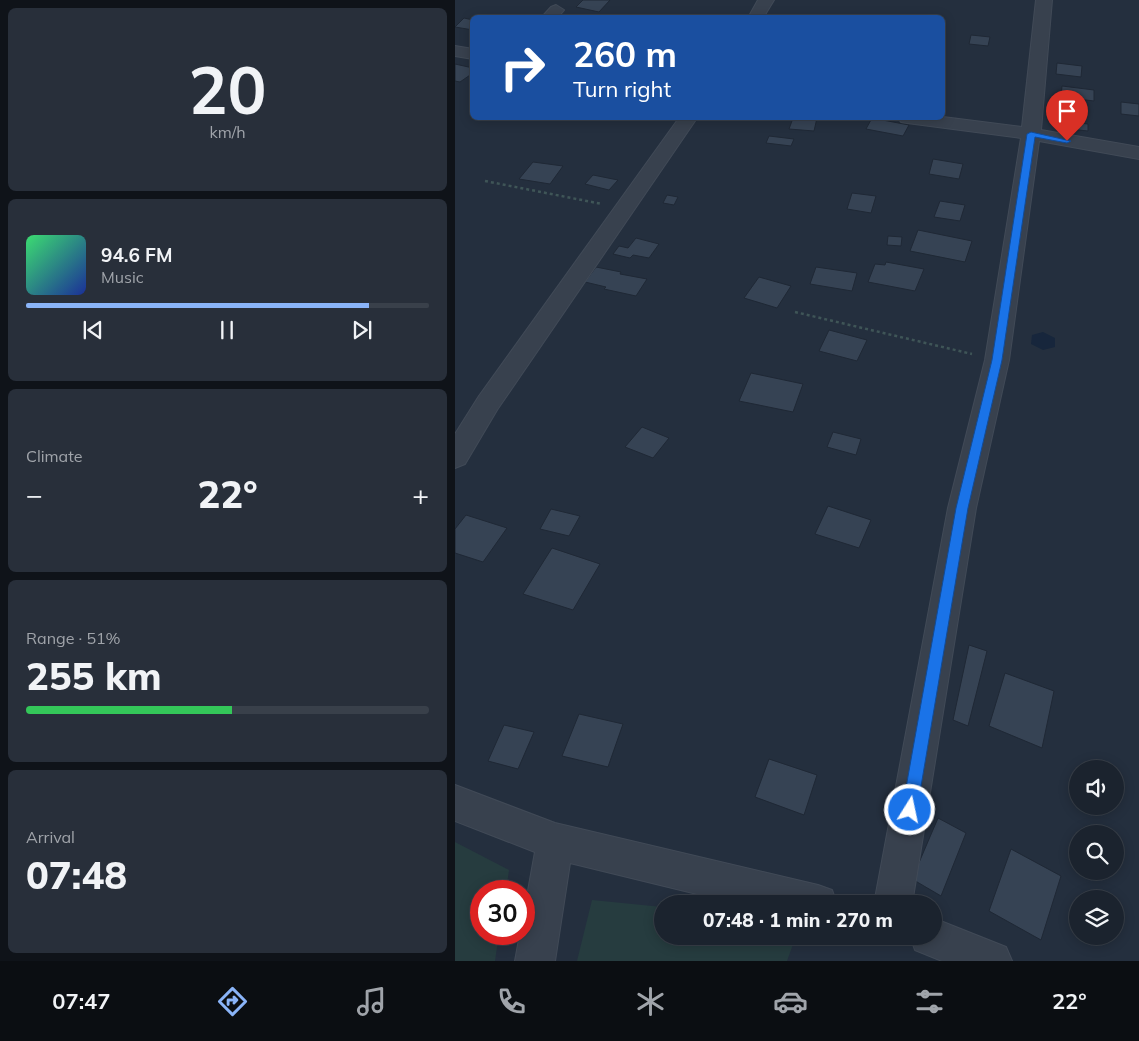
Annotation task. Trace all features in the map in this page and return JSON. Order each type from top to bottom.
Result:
[{"type":"street","points":[[757,15],[767,0]]},
{"type":"street","points":[[895,895],[962,508],[997,360],[1031,134],[1044,0]]},
{"type":"street","points":[[455,51],[470,54]]},
{"type":"street","points":[[455,457],[488,403],[687,120]]},
{"type":"street","points":[[922,120],[1031,134],[1139,153]]},
{"type":"street","points":[[455,803],[555,841],[780,895]]},
{"type":"street","points":[[535,961],[555,841]]},
{"type":"street","points":[[942,941],[992,961]]},
{"type":"path","points":[[485,181],[624,208]]},
{"type":"path","points":[[795,312],[997,360]]},
{"type":"green space","points":[[455,842],[509,870],[508,880],[470,880],[470,945],[497,945],[495,961],[455,961]]},
{"type":"green space","points":[[592,900],[654,906],[654,945],[793,945],[787,961],[577,961]]},
{"type":"water","points":[[1043,332],[1055,338],[1055,347],[1043,350],[1031,344],[1032,335]]},
{"type":"building","points":[[583,0],[610,0],[599,12],[576,7]]},
{"type":"building","points":[[464,18],[470,19],[470,30],[455,27]]},
{"type":"building","points":[[971,35],[990,37],[988,46],[969,44]]},
{"type":"building","points":[[1057,63],[1082,66],[1081,77],[1056,74]]},
{"type":"building","points":[[455,64],[470,67],[470,75],[460,82],[455,81]]},
{"type":"building","points":[[1062,86],[1094,90],[1094,101],[1061,97]]},
{"type":"building","points":[[1121,102],[1139,104],[1139,116],[1121,114]]},
{"type":"building","points":[[792,120],[817,120],[814,131],[789,129]]},
{"type":"building","points":[[871,120],[883,120],[909,125],[903,136],[866,129]]},
{"type":"building","points":[[1061,121],[1088,124],[1088,131],[1060,128]]},
{"type":"building","points":[[769,136],[794,139],[791,146],[766,143]]},
{"type":"building","points":[[933,159],[963,164],[959,179],[929,174]]},
{"type":"building","points":[[533,162],[563,166],[550,184],[519,179]]},
{"type":"building","points":[[593,175],[618,180],[609,190],[585,184]]},
{"type":"building","points":[[852,193],[876,196],[871,213],[847,209]]},
{"type":"building","points":[[667,195],[678,197],[674,205],[663,203]]},
{"type":"building","points":[[940,201],[965,205],[960,221],[934,217]]},
{"type":"building","points":[[918,230],[972,241],[965,262],[910,251]]},
{"type":"building","points":[[888,236],[902,237],[901,246],[887,245]]},
{"type":"building","points":[[636,238],[659,244],[649,258],[633,255],[630,258],[613,254],[619,246],[628,248]]},
{"type":"building","points":[[886,262],[924,269],[915,291],[868,282],[875,264],[885,265]]},
{"type":"building","points":[[596,267],[647,279],[636,296],[604,289],[606,287],[585,282]]},
{"type":"building","points":[[816,267],[857,273],[852,291],[810,284]]},
{"type":"building","points":[[759,277],[791,286],[777,308],[744,298]]},
{"type":"building","points":[[829,330],[867,340],[857,361],[819,351]]},
{"type":"building","points":[[751,373],[803,384],[793,412],[739,401]]},
{"type":"building","points":[[642,427],[669,438],[653,458],[625,447]]},
{"type":"building","points":[[833,432],[861,439],[856,455],[827,447]]},
{"type":"building","points":[[828,506],[871,520],[859,548],[815,534]]},
{"type":"building","points":[[551,509],[580,516],[569,536],[540,529]]},
{"type":"building","points":[[466,515],[507,528],[483,562],[455,553],[455,529]]},
{"type":"building","points":[[552,548],[600,564],[573,610],[523,594]]},
{"type":"building","points":[[969,645],[987,651],[968,726],[953,720]]},
{"type":"building","points":[[1005,673],[1054,691],[1042,748],[989,726]]},
{"type":"building","points":[[579,714],[623,724],[608,767],[562,756]]},
{"type":"building","points":[[504,725],[534,732],[518,769],[488,761]]},
{"type":"building","points":[[769,759],[817,775],[804,815],[755,797]]},
{"type":"building","points":[[938,818],[966,833],[941,895],[912,879]]},
{"type":"building","points":[[1011,849],[1061,876],[1041,940],[989,911]]},
{"type":"route","points":[[910,810],[962,508],[997,360],[1031,134],[1067,141]]}]
